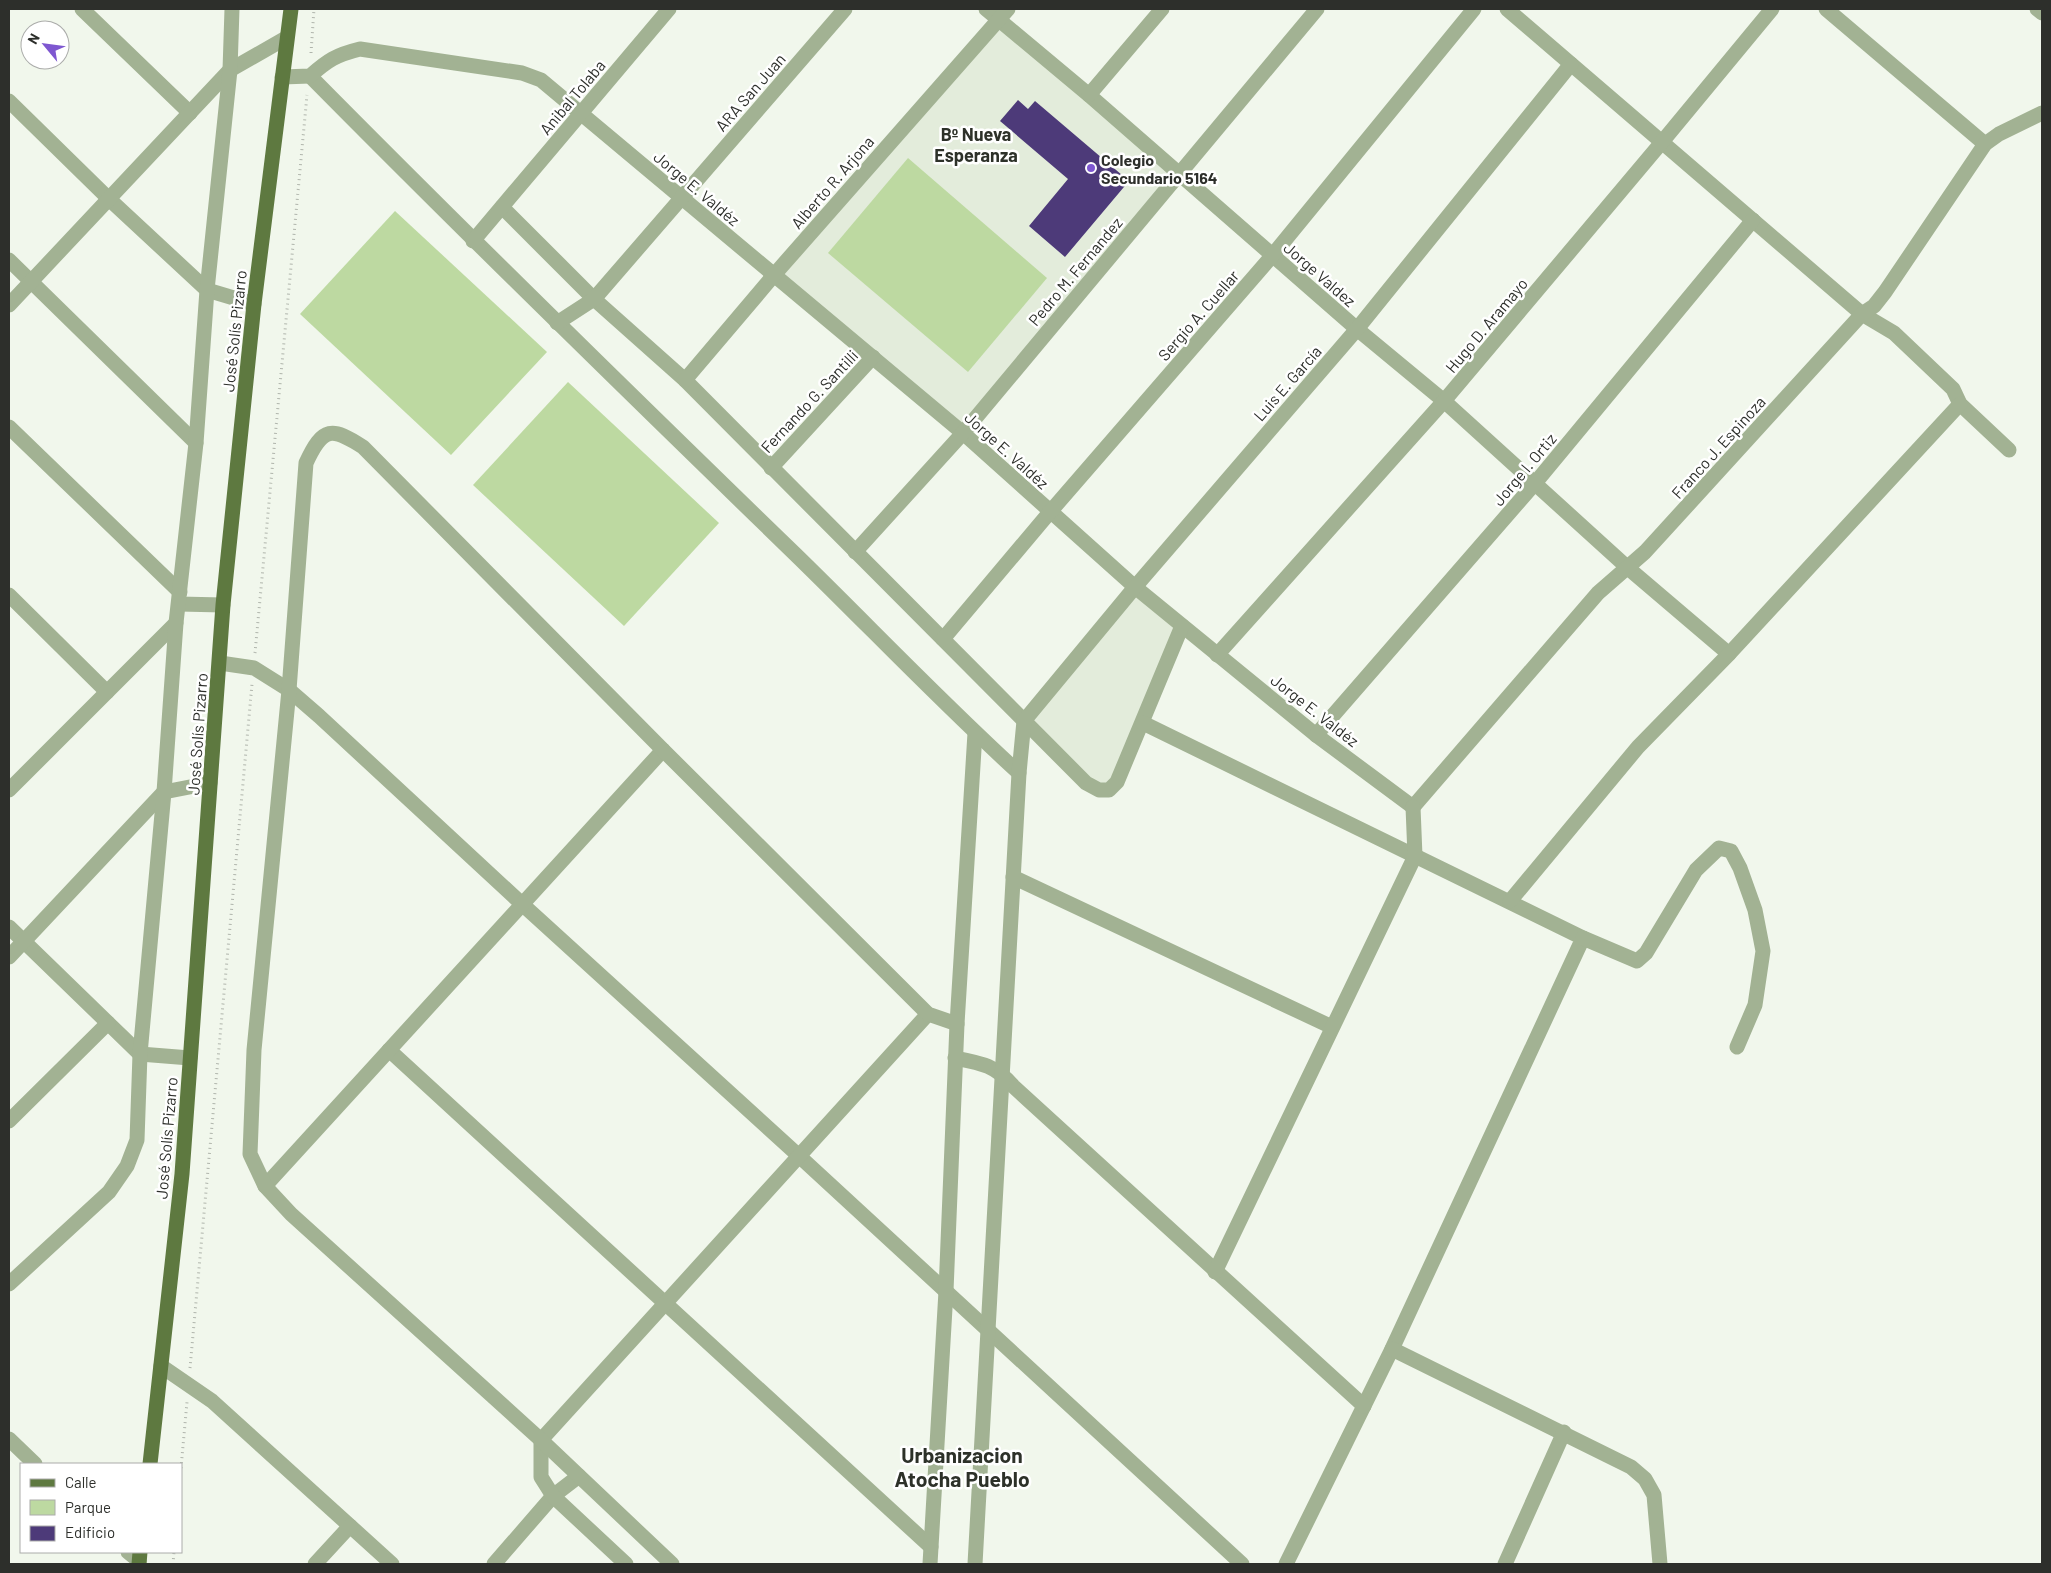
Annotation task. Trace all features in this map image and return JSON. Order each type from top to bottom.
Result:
[{"type":"main road","name":"José Solís Pizarro","points":[[150,1463],[182,1174],[223,605],[254,304],[291,9]]},
{"type":"street","points":[[82,9],[190,113]]},
{"type":"street","points":[[9,1284],[109,1192],[127,1166],[137,1140],[140,1054],[164,792],[176,623],[196,443],[207,290],[230,70],[232,9]]},
{"type":"street","name":"Anibal Tolaba","points":[[473,242],[669,9]]},
{"type":"street","name":"ARA San Juan","points":[[558,323],[594,299],[845,9]]},
{"type":"street","name":"Jorge Valdez","points":[[986,9],[1003,14],[1089,95],[1272,256],[1444,401],[1536,482],[1628,568],[1729,654]]},
{"type":"street","points":[[1089,95],[1162,9]]},
{"type":"street","name":"Pedro M. Fernandez","points":[[854,552],[963,433],[1317,9]]},
{"type":"street","name":"Sergio A. Cuellar","points":[[943,639],[1050,512],[1272,256],[1474,9]]},
{"type":"street","points":[[1507,9],[1862,314],[1894,333],[1953,389],[1960,404],[2009,450]]},
{"type":"street","name":"Hugo D. Aramayo","points":[[1217,655],[1444,401],[1772,9]]},
{"type":"street","points":[[1826,9],[1985,144]]},
{"type":"street","points":[[2037,9],[2042,13]]},
{"type":"street","name":"Alberto R. Arjona","points":[[685,380],[774,275],[1003,14]]},
{"type":"street","points":[[9,305],[230,70],[286,38]]},
{"type":"street","name":"Jorge E. Valdéz","points":[[310,76],[338,54],[360,49],[522,73],[541,80],[963,433],[1135,587],[1316,735],[1413,807]]},
{"type":"street","name":"Luis E. García","points":[[1024,721],[1135,587],[1357,329],[1571,64]]},
{"type":"street","points":[[282,76],[310,76],[473,242],[824,582],[975,734],[1019,773]]},
{"type":"street","points":[[9,101],[109,199],[207,290],[254,304]]},
{"type":"street","name":"Franco J. Espinoza","points":[[1413,807],[1598,593],[1645,552],[1862,314],[1874,306],[1985,144],[1999,134],[2042,112]]},
{"type":"street","points":[[502,207],[594,299],[685,380],[854,552],[1086,783],[1099,790],[1109,790],[1117,782],[1182,626]]},
{"type":"street","name":"Jorge I. Ortiz","points":[[1316,735],[1536,482],[1753,220]]},
{"type":"street","points":[[9,260],[196,443]]},
{"type":"street","name":"Fernando G. Santilli","points":[[771,468],[873,357]]},
{"type":"street","points":[[1510,901],[1638,747],[1729,654],[1960,404]]},
{"type":"street","points":[[9,427],[179,598],[223,605]]},
{"type":"street","points":[[672,1564],[541,1440],[291,1214],[265,1186],[250,1154],[254,1050],[289,690],[306,463],[313,448],[324,435],[334,432],[348,437],[363,447],[928,1014],[957,1024]]},
{"type":"street","points":[[9,595],[107,692]]},
{"type":"street","points":[[12,779],[107,692],[176,623]]},
{"type":"street","points":[[220,663],[254,668],[289,690],[319,716],[1242,1564]]},
{"type":"street","points":[[975,1564],[1019,773],[1024,721]]},
{"type":"street","points":[[1142,723],[1583,938],[1637,961],[1646,953],[1696,870],[1719,848],[1731,851],[1740,868],[1755,910],[1763,952],[1755,1005],[1737,1047]]},
{"type":"street","points":[[930,1564],[946,1291],[955,1058],[975,734]]},
{"type":"street","points":[[265,1186],[663,750]]},
{"type":"street","points":[[9,957],[164,792],[210,783]]},
{"type":"street","points":[[1215,1272],[1416,856],[1413,807]]},
{"type":"street","points":[[1013,877],[1332,1027]]},
{"type":"street","points":[[9,928],[140,1054],[190,1058]]},
{"type":"street","points":[[1286,1564],[1392,1349],[1583,938]]},
{"type":"street","points":[[626,1564],[553,1496],[541,1477],[541,1440],[928,1014]]},
{"type":"street","points":[[9,1121],[108,1023]]},
{"type":"street","points":[[389,1050],[931,1547]]},
{"type":"street","points":[[955,1058],[984,1064],[1002,1074],[1215,1272],[1364,1406]]},
{"type":"street","points":[[1392,1349],[1632,1467],[1645,1479],[1654,1496],[1660,1564]]},
{"type":"street","points":[[160,1366],[212,1401],[392,1564]]},
{"type":"street","points":[[1505,1564],[1564,1432]]},
{"type":"street","points":[[9,1438],[34,1463]]},
{"type":"street","points":[[494,1564],[553,1496],[579,1476]]},
{"type":"street","points":[[315,1564],[350,1526]]},
{"type":"path","points":[[181,1463],[305,108],[310,76],[314,9]]},
{"type":"shaded area","points":[[998,22],[1176,175],[962,430],[777,275]]},
{"type":"shaded area","points":[[1135,588],[1181,626],[1115,781],[1099,789],[1026,721]]},
{"type":"green space","points":[[908,158],[1047,278],[968,372],[828,253]]},
{"type":"green space","points":[[395,211],[547,352],[451,455],[300,314]]},
{"type":"green space","points":[[568,382],[719,523],[624,626],[473,485]]},
{"type":"building","points":[[1018,100],[1028,109],[1035,101],[1129,181],[1065,257],[1029,226],[1068,179],[1000,121]]},
{"type":"place","name":"Colegio Secundario 5164","points":[[1091,168]]},
{"type":"district","name":"Bº Nueva Esperanza","points":[[976,144]]},
{"type":"district","name":"Urbanizacion Atocha Pueblo","points":[[962,1466]]}]
